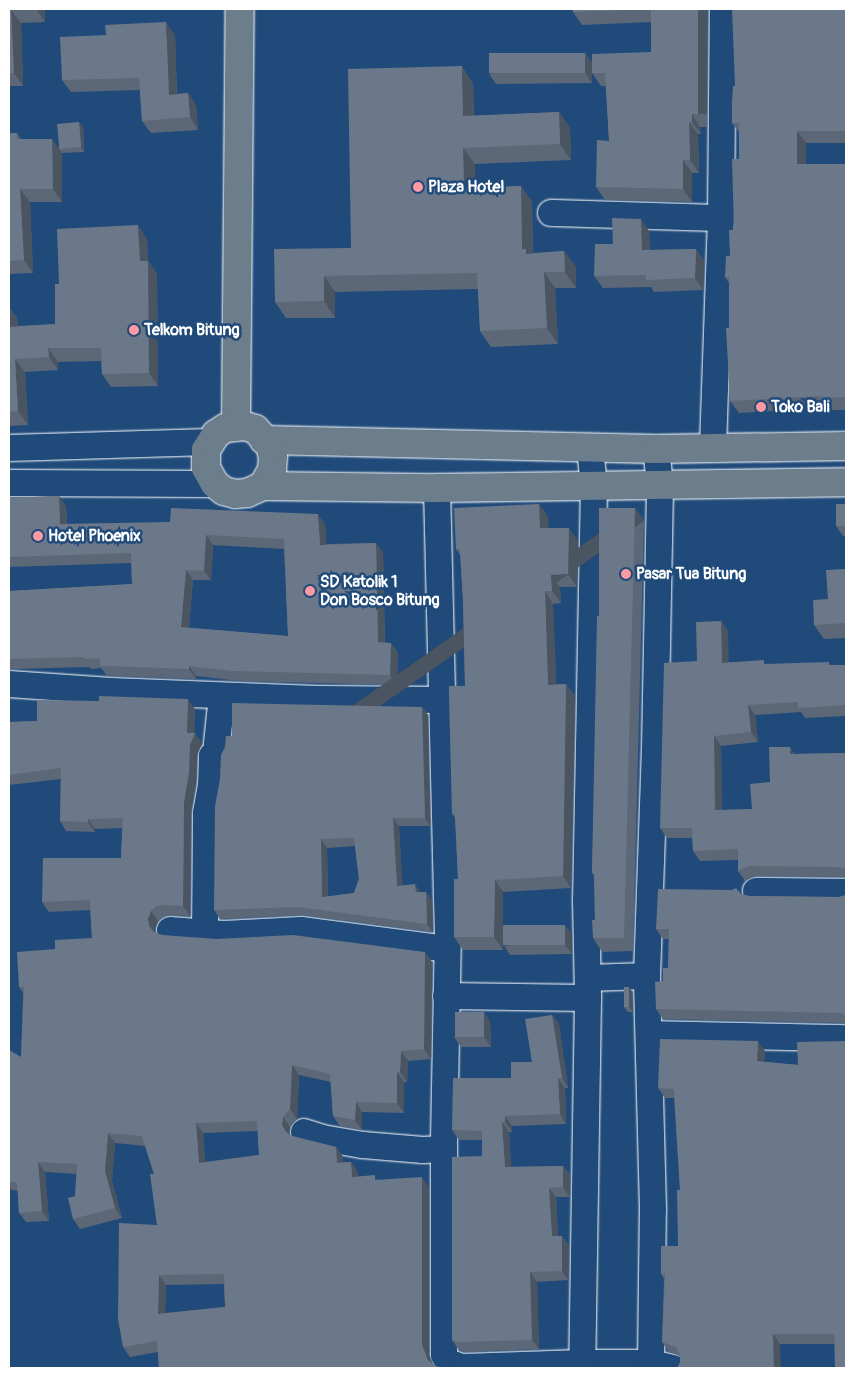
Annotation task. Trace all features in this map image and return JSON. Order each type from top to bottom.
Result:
[{"type":"highway","points":[[236,426],[240,9]]},
{"type":"highway","points":[[263,486],[272,470],[273,457],[270,445],[255,429],[236,426],[221,431],[210,442],[204,459],[209,477],[215,484],[224,491],[235,494],[247,493],[263,486],[437,488],[846,482]]},
{"type":"highway","points":[[264,440],[656,449],[846,446]]},
{"type":"street","points":[[713,447],[721,218],[723,9]]},
{"type":"street","points":[[551,213],[721,218]]},
{"type":"street","points":[[9,448],[210,442]]},
{"type":"street","points":[[582,1363],[588,988],[586,900],[594,485],[590,448]]},
{"type":"street","points":[[437,488],[447,832],[444,1355],[448,1362],[462,1367],[582,1363],[662,1366],[653,1210],[646,976],[655,749],[660,485],[656,449]]},
{"type":"street","points":[[9,483],[215,484]]},
{"type":"street","points":[[9,684],[102,691],[222,696],[376,701],[443,700]]},
{"type":"street","points":[[205,933],[206,813],[211,785],[212,756],[216,753],[222,696]]},
{"type":"street","points":[[756,891],[846,892]]},
{"type":"street","points":[[170,930],[224,934],[301,930],[447,949]]},
{"type":"street","points":[[446,996],[588,988],[646,976]]},
{"type":"street","points":[[649,1034],[846,1038]]},
{"type":"street","points":[[304,1132],[322,1138],[363,1146],[423,1150],[444,1149]]},
{"type":"building","points":[[9,9],[32,9],[11,10],[14,73],[9,73]]},
{"type":"building","points":[[573,9],[651,9],[573,12]]},
{"type":"building","points":[[651,9],[698,9],[698,114],[692,114],[692,122],[689,122],[690,160],[683,160],[683,189],[596,187],[597,140],[609,141],[605,73],[592,73],[592,54],[651,52]]},
{"type":"building","points":[[732,9],[846,9],[846,131],[797,131],[797,164],[846,164],[846,397],[821,398],[821,396],[730,401],[726,328],[729,328],[729,277],[725,277],[726,256],[730,256],[729,230],[734,230],[732,159],[739,159],[739,123],[732,123],[733,86],[735,86]]},
{"type":"building","points":[[166,22],[169,95],[188,93],[190,117],[142,121],[139,78],[62,80],[60,37],[106,35],[105,25]]},
{"type":"building","points":[[489,53],[585,53],[585,73],[489,73]]},
{"type":"building","points":[[462,66],[463,116],[559,112],[560,144],[463,148],[464,188],[521,186],[522,249],[526,249],[526,254],[564,251],[565,272],[544,272],[547,328],[480,331],[477,273],[324,276],[324,301],[275,302],[274,249],[351,248],[348,69]]},
{"type":"building","points":[[79,122],[81,147],[59,149],[57,124]]},
{"type":"building","points":[[9,133],[17,133],[17,139],[52,139],[53,189],[20,189],[24,260],[9,261]]},
{"type":"building","points":[[612,218],[641,219],[642,250],[696,249],[695,278],[646,280],[646,275],[594,276],[595,244],[613,244]]},
{"type":"building","points":[[138,225],[140,261],[148,261],[149,373],[102,374],[101,348],[48,348],[49,357],[15,359],[18,411],[9,412],[9,327],[55,324],[55,284],[59,284],[57,229]]},
{"type":"building","points":[[59,496],[60,524],[170,522],[171,508],[318,514],[320,545],[376,543],[378,642],[391,643],[390,675],[232,671],[189,666],[189,669],[100,666],[100,658],[84,659],[84,657],[9,659],[9,591],[132,584],[131,553],[9,557],[9,498]],"holes":[[[206,535],[284,539],[288,636],[181,627],[186,570],[204,571]]]},
{"type":"building","points":[[539,504],[540,528],[569,528],[568,574],[551,575],[552,591],[545,591],[548,685],[566,684],[563,876],[495,880],[494,937],[454,937],[454,879],[458,879],[455,814],[452,814],[449,686],[465,686],[460,549],[456,549],[454,508]]},
{"type":"building","points":[[836,504],[846,504],[846,526],[836,526]]},
{"type":"building","points":[[599,508],[635,508],[624,938],[593,938],[592,920],[595,920],[594,873],[592,873],[597,616],[599,616]]},
{"type":"building","points":[[846,569],[846,623],[814,625],[813,600],[828,599],[826,570]]},
{"type":"building","points":[[721,621],[722,663],[764,660],[764,664],[829,662],[829,665],[846,665],[846,705],[798,708],[798,702],[748,705],[751,732],[714,736],[715,810],[752,809],[750,784],[770,782],[769,747],[790,747],[790,754],[846,753],[846,869],[839,867],[749,866],[738,871],[738,849],[693,851],[692,828],[660,828],[664,663],[697,661],[696,622]]},
{"type":"building","points":[[99,696],[188,699],[187,733],[195,733],[190,745],[189,773],[184,803],[183,906],[157,906],[151,911],[148,919],[149,926],[154,932],[162,935],[216,939],[293,935],[425,952],[424,1049],[401,1051],[400,1072],[397,1072],[397,1103],[356,1102],[355,1120],[333,1116],[330,1074],[292,1065],[290,1109],[283,1117],[282,1125],[286,1132],[292,1136],[336,1147],[337,1163],[351,1162],[352,1177],[375,1175],[375,1180],[422,1177],[422,1345],[428,1360],[436,1366],[443,1368],[159,1368],[157,1341],[123,1347],[118,1319],[119,1223],[157,1225],[150,1174],[154,1174],[142,1136],[108,1133],[105,1171],[115,1208],[73,1219],[68,1198],[75,1196],[77,1164],[38,1162],[42,1211],[19,1213],[17,1183],[9,1181],[9,1050],[21,1057],[24,987],[19,987],[17,952],[55,949],[55,940],[92,938],[90,900],[42,902],[43,858],[121,858],[123,818],[88,819],[88,822],[60,821],[61,768],[9,775],[9,722],[37,721],[37,700],[99,701]],"holes":[[[257,1121],[259,1155],[199,1163],[196,1123]],[[224,1274],[225,1307],[158,1314],[159,1275]]]},
{"type":"building","points":[[232,703],[422,707],[425,818],[393,818],[397,886],[415,884],[416,892],[426,892],[427,924],[297,907],[214,910],[215,806],[220,779],[221,755],[225,747],[226,736],[232,736]],"holes":[[[354,838],[359,879],[354,893],[322,897],[321,839]]]},
{"type":"building","points":[[736,888],[741,894],[749,896],[839,897],[846,895],[846,1015],[839,1013],[656,1009],[655,982],[663,981],[663,968],[668,968],[669,929],[656,929],[658,889],[732,890]]},
{"type":"building","points":[[503,925],[565,925],[565,945],[503,945]]},
{"type":"building","points":[[624,987],[629,987],[629,1007],[624,1007]]},
{"type":"building","points":[[455,1012],[484,1012],[484,1037],[455,1037]]},
{"type":"building","points":[[552,1015],[562,1078],[558,1078],[560,1114],[505,1116],[505,1122],[502,1122],[505,1167],[563,1166],[563,1187],[549,1188],[552,1236],[562,1236],[562,1271],[530,1272],[532,1340],[458,1342],[452,1340],[452,1157],[482,1156],[482,1131],[452,1130],[453,1078],[511,1078],[511,1062],[532,1062],[525,1019]]},
{"type":"building","points":[[660,1039],[758,1041],[757,1061],[798,1065],[797,1042],[846,1041],[846,1368],[835,1368],[834,1334],[773,1334],[774,1368],[677,1368],[680,1362],[680,1354],[676,1347],[662,1342],[665,1274],[661,1274],[661,1246],[678,1246],[677,1190],[680,1190],[674,1089],[658,1088]]},
{"type":"place","name":"Plaza Hotel","points":[[418,187]]},
{"type":"place","name":"Telkom Bitung","points":[[134,330]]},
{"type":"place","name":"Toko Bali","points":[[761,407]]},
{"type":"place","name":"Hotel Phoenix","points":[[38,536]]},
{"type":"place","name":"Pasar Tua Bitung","points":[[626,574]]},
{"type":"place","name":"SD Katolik 1 Don Bosco Bitung","points":[[310,591]]}]
